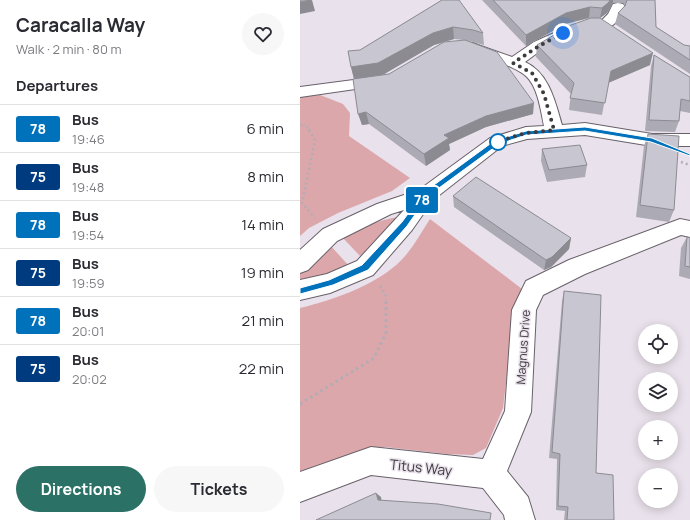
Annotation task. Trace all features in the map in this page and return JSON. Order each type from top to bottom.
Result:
[{"type":"street","points":[[513,63],[539,46],[563,33],[582,26],[604,24],[614,16],[618,7]]},
{"type":"street","points":[[604,24],[618,33]]},
{"type":"street","points":[[461,46],[468,46],[513,63],[532,73],[544,94],[554,130]]},
{"type":"street","points":[[300,92],[385,81],[396,76]]},
{"type":"street","points":[[300,290],[330,283],[365,268],[404,224],[426,195],[496,142],[526,133],[585,129],[652,140],[690,140]]},
{"type":"street","points":[[652,140],[683,157]]},
{"type":"street","points":[[300,264],[330,235],[384,209],[426,195]]},
{"type":"street","name":"Magnus Drive","points":[[491,474],[518,412],[524,310],[534,288],[577,267],[680,227],[690,228]]},
{"type":"street","name":"Titus Way","points":[[300,487],[371,461],[491,474]]},
{"type":"street","points":[[491,474],[517,508],[520,520]]},
{"type":"path","points":[[683,157],[690,165]]},
{"type":"shaded area","points":[[320,95],[343,104],[350,113],[349,136],[410,178],[392,191],[338,213],[309,228],[300,236],[300,97]]},
{"type":"shaded area","points":[[399,217],[366,252],[360,256],[343,238],[370,224]]},
{"type":"shaded area","points":[[430,219],[522,289],[515,308],[503,408],[486,448],[473,455],[447,454],[385,447],[300,475],[300,308],[328,300],[357,289],[385,274],[406,255]]},
{"type":"shaded area","points":[[330,245],[349,266],[310,282],[300,284],[300,272]]},
{"type":"building","points":[[300,0],[311,0],[300,2]]},
{"type":"building","points":[[442,0],[459,0],[483,33],[453,27],[433,33],[378,63],[351,67],[348,51],[360,50]]},
{"type":"building","points":[[493,0],[610,0],[602,8],[590,7],[566,13],[526,35]]},
{"type":"building","points":[[627,0],[655,0],[656,27],[684,45],[690,46],[690,60],[618,13],[625,6]]},
{"type":"building","points":[[591,18],[600,18],[653,53],[611,71],[605,103],[570,98],[574,83],[537,45],[571,25]]},
{"type":"building","points":[[465,40],[497,52],[534,103],[486,116],[444,135],[449,138],[424,154],[366,112],[358,114],[353,79],[389,74],[444,42]]},
{"type":"building","points":[[654,55],[690,77],[690,101],[681,99],[679,121],[649,120]]},
{"type":"building","points":[[648,134],[679,136],[674,210],[640,205]]},
{"type":"building","points":[[580,145],[587,165],[549,170],[542,149]]},
{"type":"building","points":[[476,177],[571,238],[552,257],[546,260],[453,196]]},
{"type":"building","points":[[687,237],[690,238],[690,267],[685,266]]},
{"type":"building","points":[[564,291],[601,295],[596,473],[613,475],[614,520],[567,520],[568,507],[558,506],[560,454],[552,452]]},
{"type":"building","points":[[376,493],[378,500],[438,504],[491,513],[490,520],[316,520]]},
{"type":"bus line","name":"78","points":[[300,290],[330,283],[365,268],[404,224],[426,195],[496,142],[526,133],[585,129],[652,140],[690,154]]},
{"type":"route","points":[[498,142],[496,142],[526,133],[554,130],[544,94],[532,73],[513,63],[539,46],[563,33]]}]
